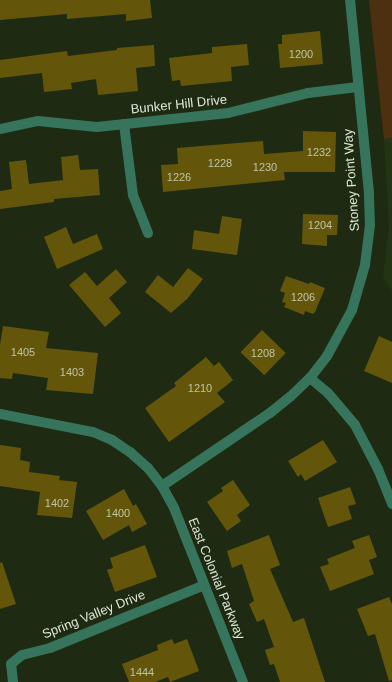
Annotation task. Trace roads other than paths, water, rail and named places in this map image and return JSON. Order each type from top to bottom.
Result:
[{"type":"street","name":"Stoney Point Way","points":[[162,486],[270,414],[310,378],[341,333],[352,310],[360,286],[366,259],[370,225],[369,193],[350,0]]},
{"type":"street","name":"Bunker Hill Drive","points":[[0,129],[38,121],[81,126],[124,124],[228,113],[308,93],[358,87]]},
{"type":"street","points":[[124,124],[133,195],[148,233]]},
{"type":"street","points":[[310,378],[328,393],[355,425],[378,469],[392,504]]},
{"type":"street","name":"East Colonial Parkway","points":[[0,414],[70,426],[93,432],[112,440],[148,468],[162,486],[174,508],[243,682]]},
{"type":"street","name":"Spring Valley Drive","points":[[13,682],[11,664],[22,655],[50,648],[204,585]]}]
